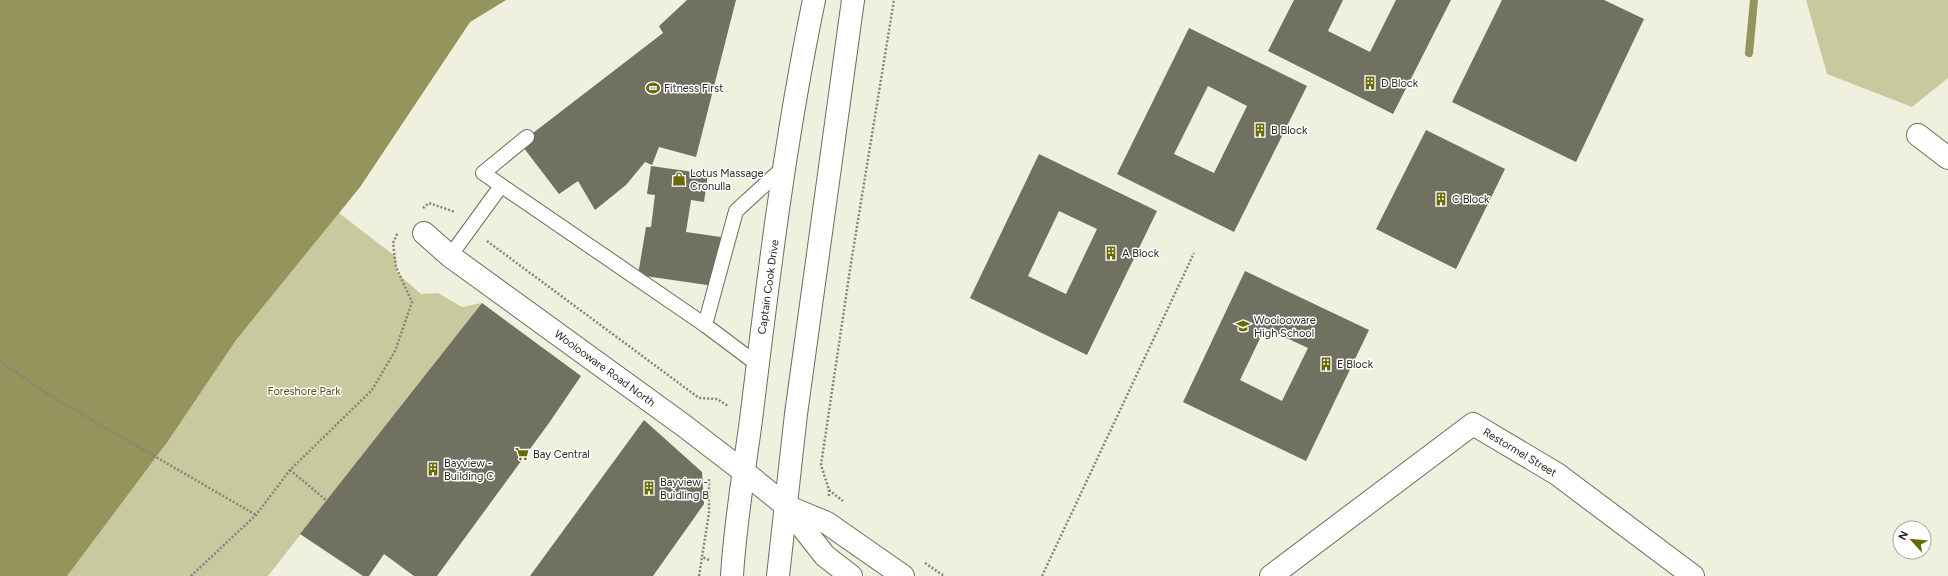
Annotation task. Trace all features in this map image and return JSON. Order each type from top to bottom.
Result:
[{"type":"street","name":"Captain Cook Drive","points":[[732,574],[743,471],[751,421],[783,168],[794,98],[814,0]]},
{"type":"street","points":[[778,576],[792,448],[853,0]]},
{"type":"street","points":[[1918,135],[1948,158]]},
{"type":"street","name":"Woolooware Road North","points":[[424,233],[450,256],[695,433],[743,471],[785,505],[825,556],[851,576]]},
{"type":"street","name":"Restormel Street","points":[[1271,576],[1472,424],[1557,474],[1693,576]]},
{"type":"street","name":"Woolooware Road North","points":[[785,505],[827,523],[903,576]]},
{"type":"lane","points":[[527,137],[483,173],[705,325],[757,364]]},
{"type":"lane","points":[[705,325],[736,211],[783,168]]},
{"type":"lane","points":[[450,256],[472,228],[501,186]]},
{"type":"path","points":[[829,490],[821,466],[852,255],[894,0]]},
{"type":"path","points":[[418,212],[429,203],[455,212],[492,245],[699,398],[717,399],[751,421]]},
{"type":"path","points":[[191,576],[256,515],[290,470],[372,390],[395,351],[412,302],[396,267],[393,243],[398,231]]},
{"type":"path","points":[[1042,576],[1194,253]]},
{"type":"path","points":[[0,361],[49,395],[256,515]]},
{"type":"path","points":[[695,433],[699,398]]},
{"type":"path","points":[[792,448],[821,466]]},
{"type":"path","points":[[290,470],[326,500]]},
{"type":"path","points":[[699,576],[709,513],[709,474]]},
{"type":"path","points":[[702,557],[732,574]]},
{"type":"green space","name":"Foreshore Park","points":[[0,0],[506,0],[470,22],[360,187],[339,213],[395,256],[397,273],[421,294],[438,293],[462,307],[482,303],[268,576],[0,576]]},
{"type":"green space","points":[[1806,0],[1948,0],[1948,78],[1912,107],[1827,74]]},
{"type":"shaded area","points":[[0,0],[506,0],[470,22],[360,187],[236,340],[168,441],[67,576],[0,576]]},
{"type":"building","name":"Fitness First","points":[[687,0],[736,0],[696,157],[659,147],[652,165],[645,162],[626,185],[595,210],[578,181],[559,194],[520,143],[663,33],[659,26]]},
{"type":"building","name":"D Block","points":[[1294,0],[1343,0],[1328,31],[1370,52],[1396,0],[1451,0],[1393,114],[1268,51]]},
{"type":"building","points":[[1502,0],[1604,0],[1644,19],[1576,162],[1452,102]]},
{"type":"building","name":"B Block","points":[[1189,28],[1307,86],[1234,232],[1117,174]],"holes":[[[1208,86],[1247,106],[1214,173],[1174,154]]]},
{"type":"building","name":"C Block","points":[[1426,130],[1505,169],[1456,269],[1376,229]]},
{"type":"building","name":"A Block","points":[[1039,154],[1157,211],[1087,355],[970,298]],"holes":[[[1059,211],[1097,229],[1066,294],[1028,276]]]},
{"type":"building","points":[[651,166],[708,174],[704,202],[691,200],[686,232],[721,237],[714,286],[638,275],[646,227],[651,227],[655,195],[647,194]]},
{"type":"building","name":"E Block","points":[[1245,271],[1369,330],[1306,461],[1183,402]],"holes":[[[1265,328],[1308,348],[1282,401],[1240,380]]]},
{"type":"building","name":"Bayview - Building C","points":[[482,303],[581,376],[549,423],[437,576],[414,576],[384,554],[369,576],[363,576],[300,534]]},
{"type":"building","name":"Bayview - Buidling B","points":[[644,420],[702,472],[704,504],[653,576],[530,576]]},
{"type":"waterway","points":[[1749,53],[1754,0]]},
{"type":"place","name":"D Block","points":[[1370,83]]},
{"type":"place","name":"Fitness First","points":[[653,88]]},
{"type":"place","name":"B Block","points":[[1260,130]]},
{"type":"place","name":"Lotus Massage Cronulla","points":[[679,179]]},
{"type":"place","name":"C Block","points":[[1441,199]]},
{"type":"place","name":"A Block","points":[[1111,253]]},
{"type":"place","name":"Woolooware High School","points":[[1243,326]]},
{"type":"place","name":"E Block","points":[[1326,364]]},
{"type":"place","name":"Bay Central","points":[[522,454]]},
{"type":"place","name":"Bayview - Building C","points":[[433,469]]},
{"type":"place","name":"Bayview - Buidling B","points":[[649,488]]}]
